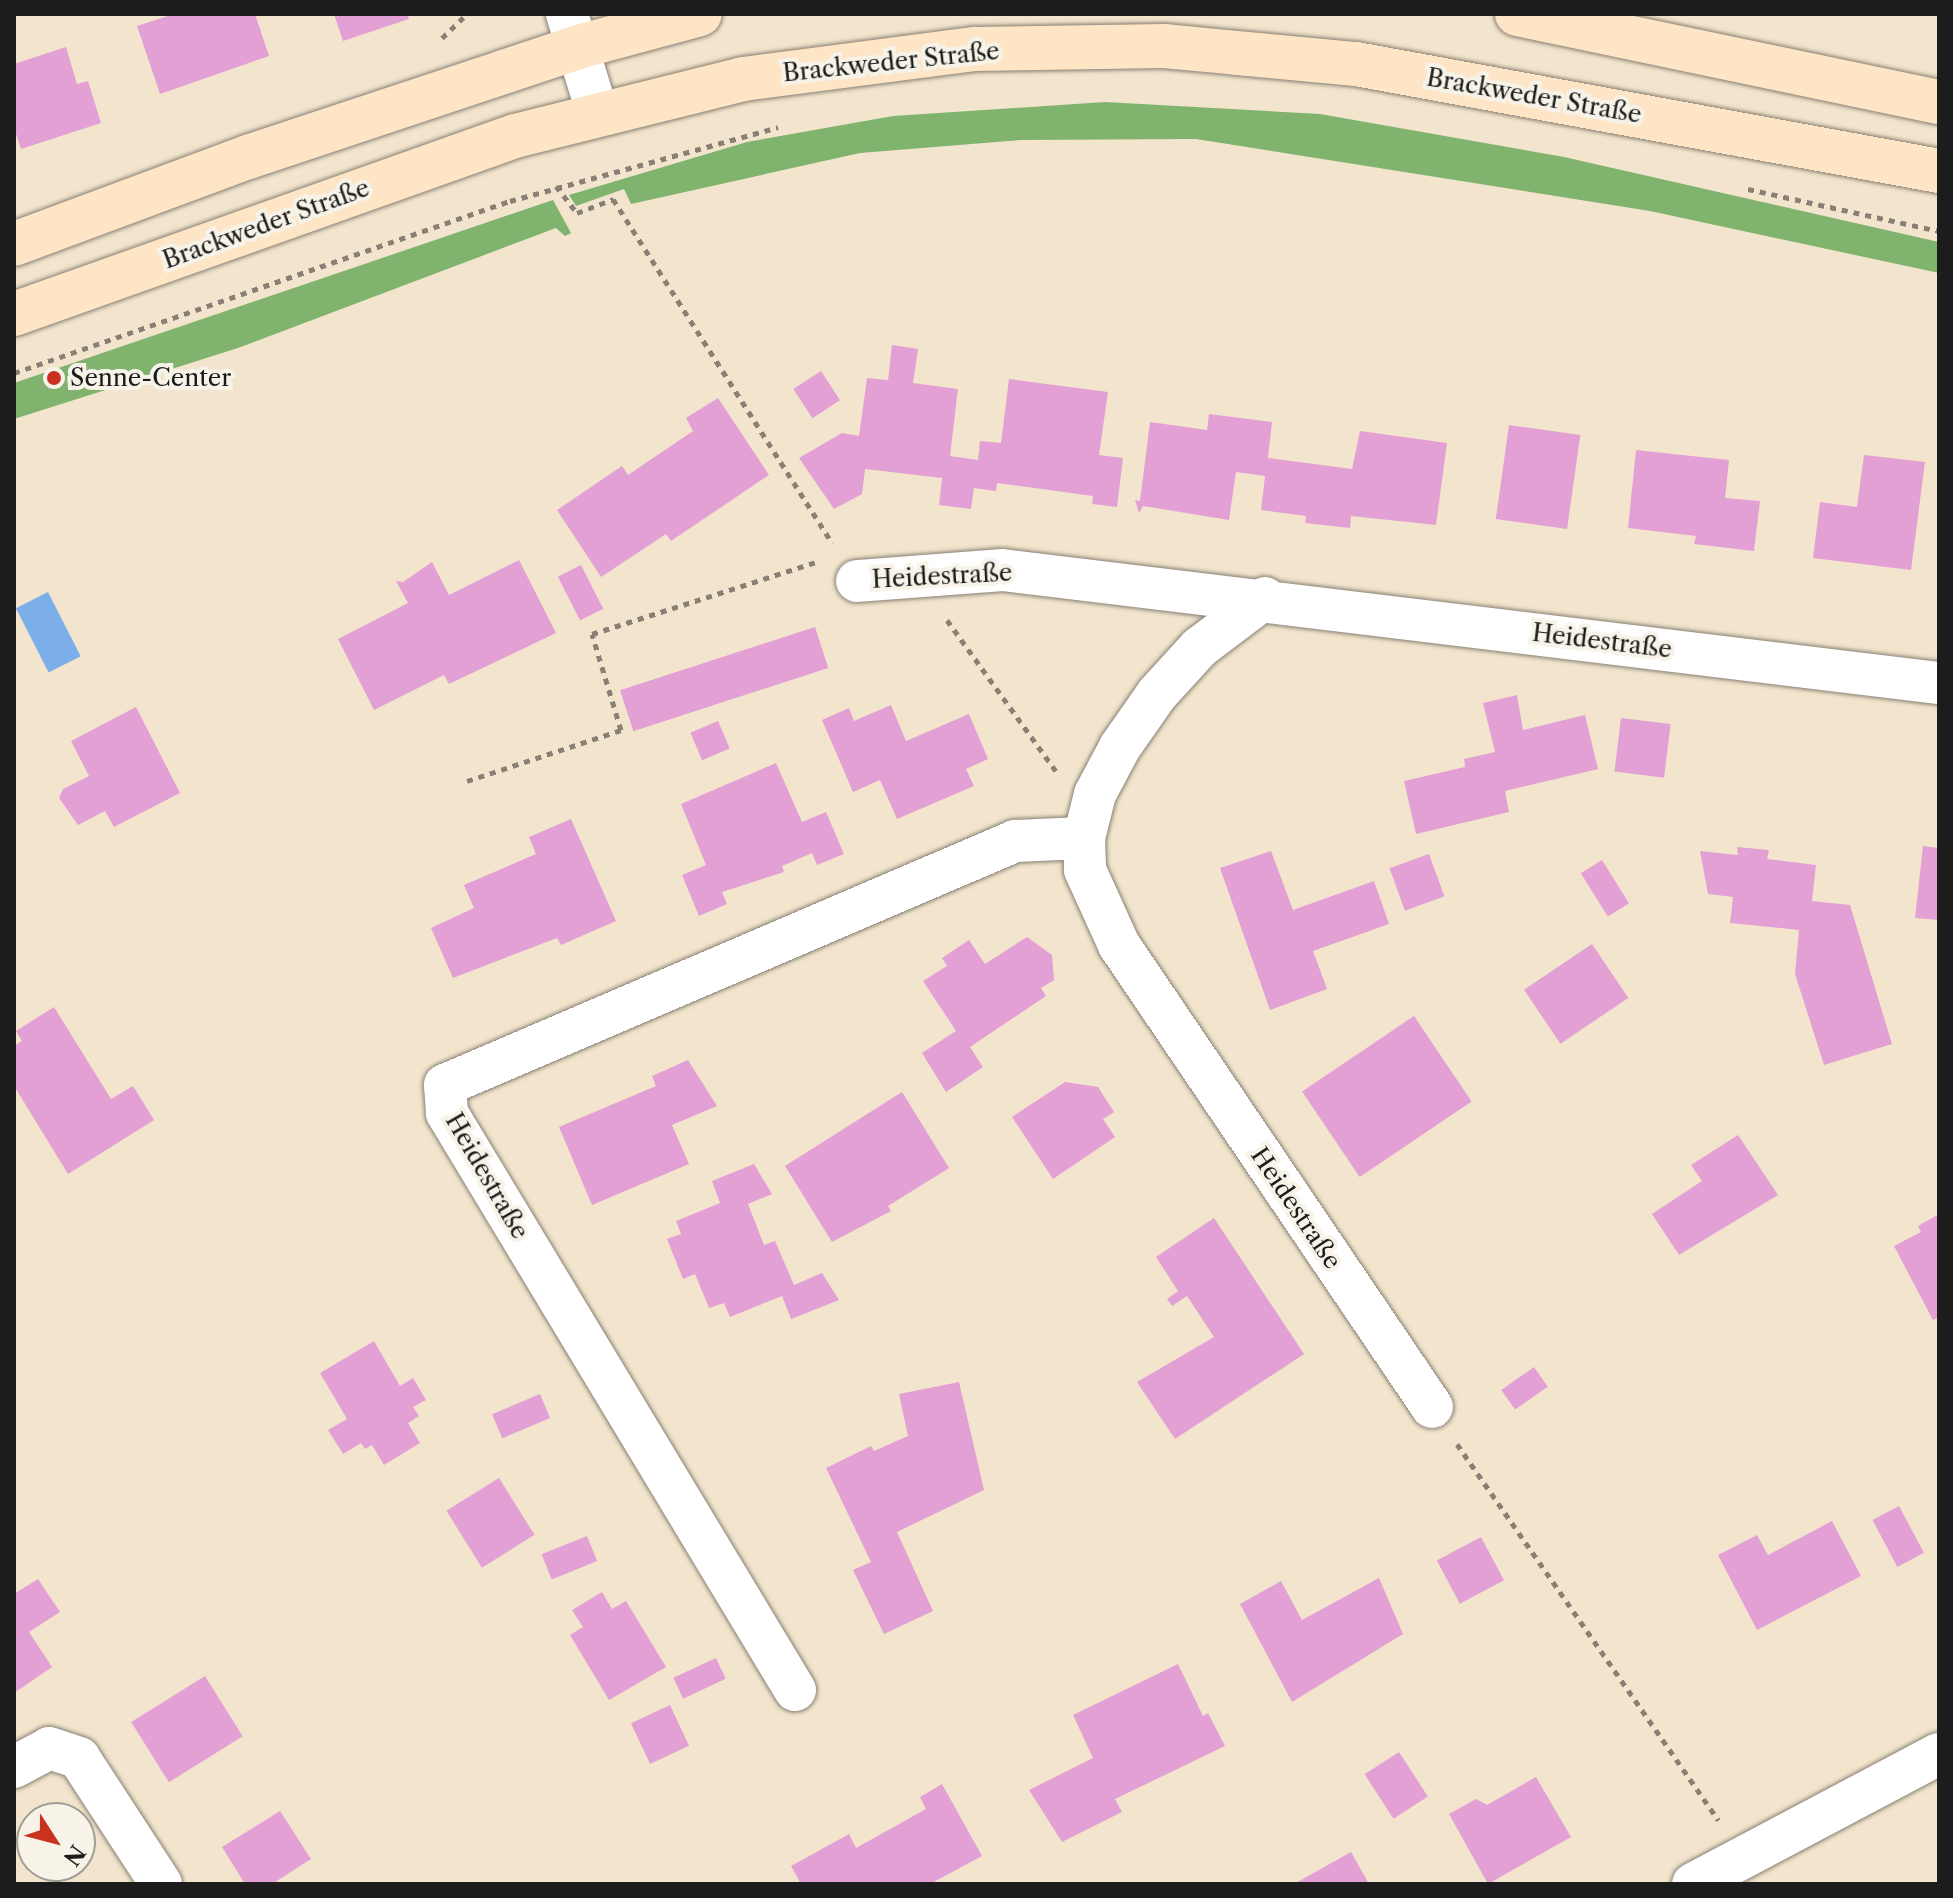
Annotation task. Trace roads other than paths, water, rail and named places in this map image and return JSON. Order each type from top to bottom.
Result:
[{"type":"main road","points":[[14,244],[572,31],[700,14]]},
{"type":"main road","points":[[1517,14],[1939,102]]},
{"type":"main road","name":"Brackweder Straße","points":[[14,314],[515,136],[743,79],[975,49],[1164,46],[1356,64],[1939,171]]},
{"type":"street","points":[[572,31],[598,115]]},
{"type":"street","name":"Heidestraße","points":[[848,567],[908,577],[1002,570],[1265,598],[1939,683]]},
{"type":"street","name":"Heidestraße","points":[[1265,598],[1199,648],[1157,694],[1095,794],[1084,838],[1085,870],[1119,945],[1432,1407]]},
{"type":"street","name":"Heidestraße","points":[[795,1690],[447,1113],[445,1085],[1015,841],[1084,838]]},
{"type":"street","points":[[14,1767],[49,1748],[79,1758],[161,1884]]},
{"type":"street","points":[[1693,1884],[1939,1754]]},
{"type":"water","points":[[48,592],[81,656],[49,672],[16,608]]},
{"type":"place","name":"Senne-Center","points":[[54,378]]}]
